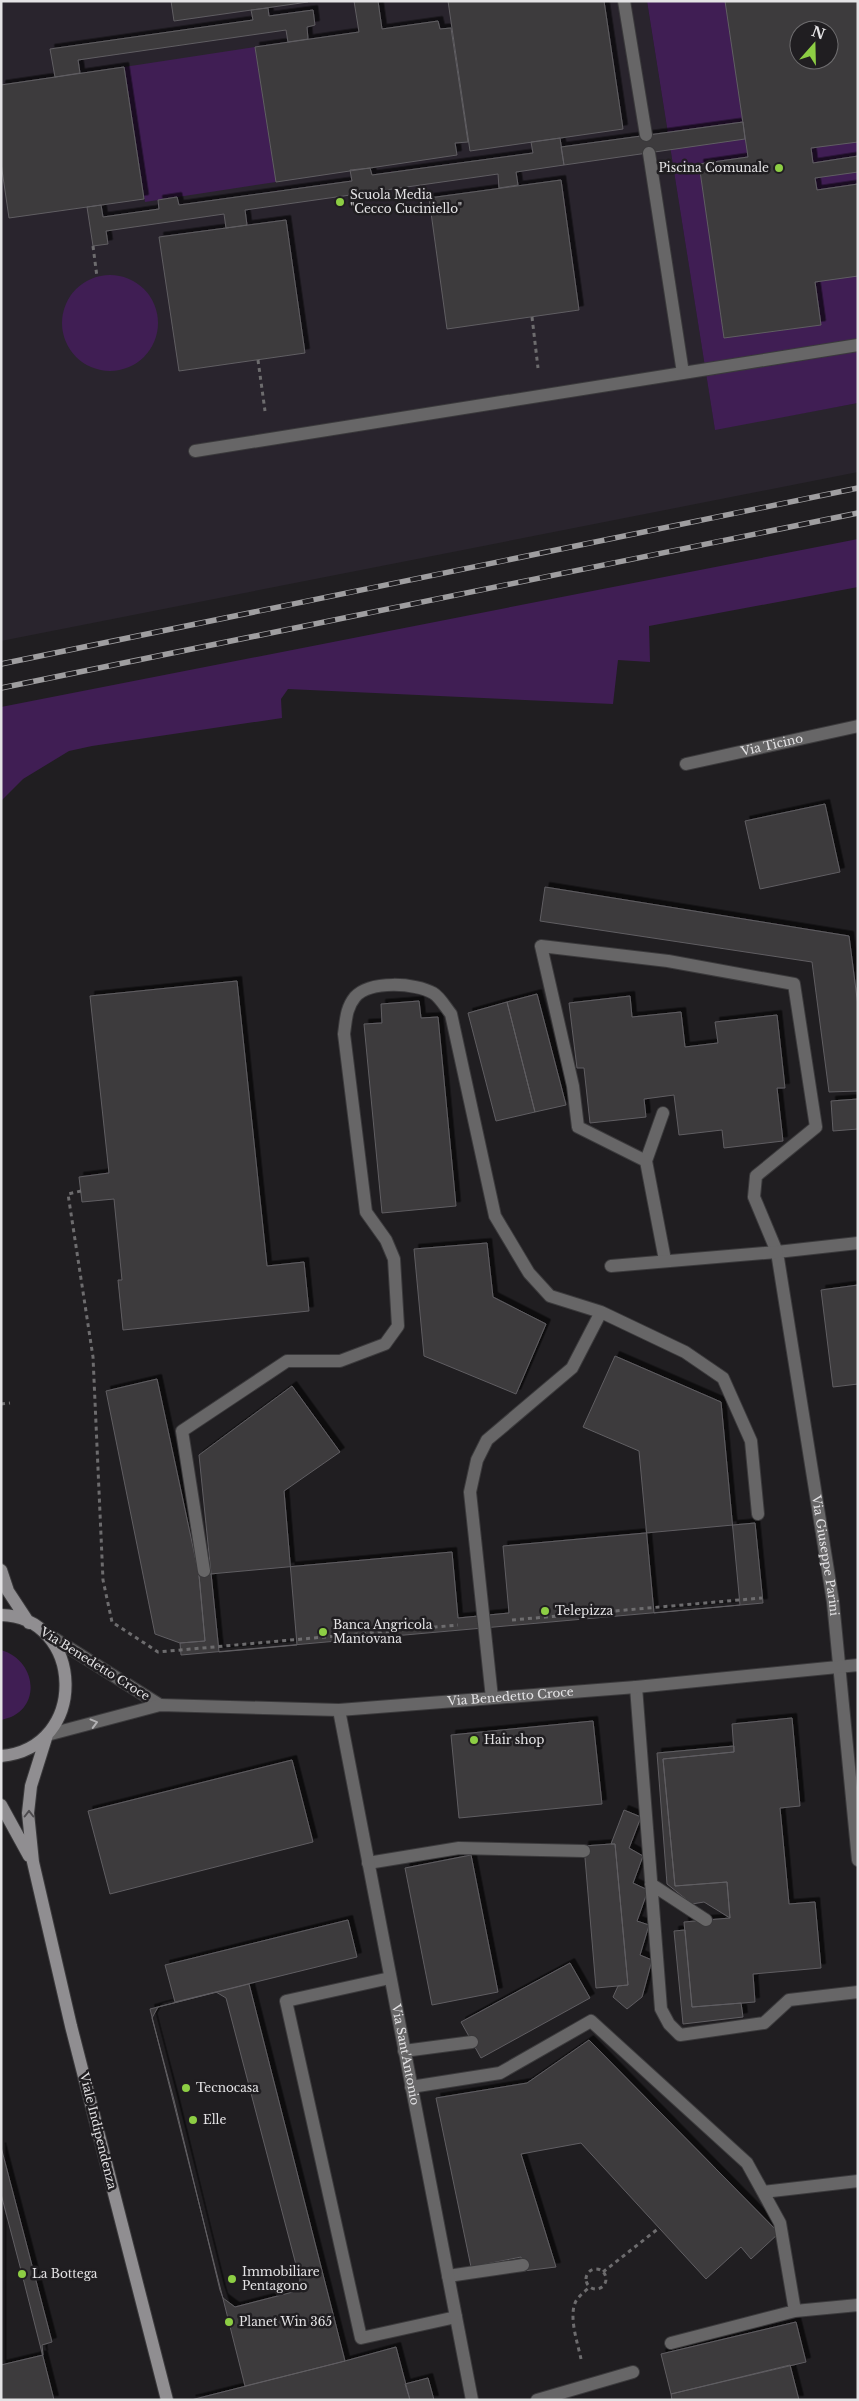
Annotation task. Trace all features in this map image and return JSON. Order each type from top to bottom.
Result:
[{"type":"main road","points":[[1,1570],[8,1591],[29,1623]]},
{"type":"main road","points":[[1,1615],[29,1623],[47,1636],[59,1654],[66,1675],[66,1697],[60,1717],[47,1735],[30,1748],[11,1755],[1,1756]]},
{"type":"main road","name":"Viale Indipendenza","points":[[47,1735],[31,1786],[28,1813],[33,1862],[71,2026],[167,2400]]},
{"type":"main road","name":"Viale Indipendenza","points":[[1,1805],[33,1862]]},
{"type":"street","points":[[624,1],[646,135]]},
{"type":"street","points":[[648,152],[684,373]]},
{"type":"street","points":[[195,451],[858,345]]},
{"type":"street","name":"Via Ticino","points":[[686,764],[858,726]]},
{"type":"street","name":"Via Giuseppe Parini","points":[[646,1161],[578,1126],[573,1086],[541,946],[668,961],[794,984],[816,1127],[756,1176],[754,1197],[777,1252],[833,1602],[841,1666],[858,1860]]},
{"type":"street","points":[[204,1571],[182,1431],[287,1361],[340,1361],[385,1344],[398,1326],[394,1259],[386,1240],[366,1212],[344,1034],[346,1012],[356,995],[374,987],[397,984],[435,993],[450,1014],[495,1216],[529,1273],[550,1296],[601,1312],[685,1352],[724,1378],[751,1441],[758,1514]]},
{"type":"street","points":[[663,1113],[646,1161],[665,1260]]},
{"type":"street","points":[[611,1266],[858,1243]]},
{"type":"street","points":[[492,1698],[470,1492],[477,1460],[487,1440],[572,1368],[601,1312]]},
{"type":"street","name":"Via Benedetto Croce","points":[[29,1623],[160,1706]]},
{"type":"street","name":"Via Benedetto Croce","points":[[47,1735],[160,1706],[339,1710],[636,1687],[858,1665]]},
{"type":"street","points":[[636,1687],[661,2009],[670,2024],[680,2034],[764,2023],[789,2000],[858,1992]]},
{"type":"street","name":"Via Sant'Antonio","points":[[339,1710],[472,2400]]},
{"type":"street","points":[[368,1864],[459,1848],[584,1851]]},
{"type":"street","points":[[651,1884],[706,1920]]},
{"type":"street","points":[[390,1978],[286,2001],[361,2338],[456,2318]]},
{"type":"street","points":[[411,2087],[500,2073],[591,2021],[747,2164],[780,2223],[796,2311]]},
{"type":"street","points":[[404,2051],[472,2042]]},
{"type":"street","points":[[763,2192],[858,2181]]},
{"type":"street","points":[[448,2276],[522,2265]]},
{"type":"street","points":[[671,2343],[796,2311],[858,2305]]},
{"type":"street","points":[[537,2400],[633,2372]]},
{"type":"path","points":[[92,246],[97,277]]},
{"type":"path","points":[[532,317],[542,395]]},
{"type":"path","points":[[258,360],[269,439]]},
{"type":"path","points":[[81,1191],[68,1194],[93,1357],[103,1580],[112,1622],[158,1652],[762,1598]]},
{"type":"path","points":[[1,1404],[10,1403]]},
{"type":"path","points":[[602,2272],[659,2228]]},
{"type":"path","points":[[598,2270],[602,2272],[606,2280],[602,2287],[598,2289],[590,2287],[586,2279],[590,2271],[598,2270]]},
{"type":"path","points":[[587,2385],[574,2314],[575,2302],[590,2287]]},
{"type":"shaded area","name":"Scuola Media \"Cecco Cuciniello\"","points":[[1,1],[647,1],[715,429],[858,403],[858,472],[1,641]]},
{"type":"shaded area","points":[[647,1],[858,1],[858,403],[715,430]]},
{"type":"shaded area","points":[[255,47],[276,182],[145,202],[124,67]]},
{"type":"shaded area","points":[[110,275],[128,279],[144,289],[154,305],[158,323],[154,341],[144,357],[128,367],[110,371],[92,367],[76,357],[66,341],[62,323],[66,305],[76,289],[92,279]]},
{"type":"shaded area","points":[[858,539],[858,587],[649,626],[650,662],[618,660],[613,704],[288,689],[281,699],[282,718],[69,751],[23,779],[1,801],[1,707]]},
{"type":"shaded area","points":[[1,1650],[14,1656],[23,1665],[29,1675],[31,1686],[29,1698],[24,1708],[14,1715],[1,1720]]},
{"type":"building","points":[[171,1],[308,1],[308,2],[174,21]]},
{"type":"building","points":[[354,1],[378,1],[382,29],[438,21],[440,29],[451,28],[468,142],[455,143],[457,155],[276,182],[255,47],[359,32]]},
{"type":"building","points":[[448,1],[604,1],[623,129],[470,151]]},
{"type":"building","name":"Piscina Comunale","points":[[725,1],[858,1],[858,142],[811,148],[813,163],[858,156],[858,172],[815,178],[817,190],[858,184],[858,276],[815,282],[821,325],[724,338],[699,164],[748,157]]},
{"type":"building","points":[[268,8],[269,16],[313,10],[315,25],[307,27],[308,39],[288,42],[286,30],[78,60],[80,73],[55,77],[50,49],[253,20],[251,10]]},
{"type":"building","points":[[124,67],[144,199],[9,218],[1,163],[1,85]]},
{"type":"building","points":[[743,122],[745,139],[564,165],[561,147]]},
{"type":"building","points":[[560,138],[564,165],[516,172],[518,185],[499,188],[498,174],[245,210],[247,225],[226,228],[224,214],[106,231],[108,244],[93,246],[87,207],[101,205],[103,217],[159,209],[158,200],[177,197],[179,205],[352,181],[350,170],[370,168],[372,175],[533,153],[531,142]]},
{"type":"building","points":[[561,180],[579,310],[447,329],[429,198]]},
{"type":"building","points":[[286,220],[305,353],[179,371],[159,237]]},
{"type":"building","points":[[825,804],[840,872],[760,889],[745,821]]},
{"type":"building","points":[[545,887],[849,936],[858,1006],[858,1091],[829,1092],[812,962],[540,921]]},
{"type":"building","points":[[237,981],[267,1266],[304,1262],[309,1311],[123,1330],[118,1280],[122,1280],[114,1199],[82,1202],[79,1177],[109,1173],[90,996]]},
{"type":"building","points":[[537,994],[566,1105],[535,1112],[507,1002]]},
{"type":"building","points":[[630,996],[632,1017],[681,1012],[685,1047],[718,1043],[715,1022],[777,1015],[785,1088],[777,1088],[783,1141],[724,1148],[722,1130],[679,1135],[674,1095],[644,1099],[646,1117],[590,1123],[584,1068],[577,1068],[569,1003]]},
{"type":"building","points":[[419,1001],[421,1018],[438,1017],[456,1206],[382,1213],[364,1024],[382,1023],[381,1004]]},
{"type":"building","points":[[507,1002],[535,1112],[496,1121],[468,1013]]},
{"type":"building","points":[[858,1099],[858,1129],[833,1131],[831,1101]]},
{"type":"building","points":[[487,1243],[493,1297],[546,1324],[516,1394],[424,1356],[414,1249]]},
{"type":"building","points":[[858,1285],[858,1384],[833,1387],[821,1290]]},
{"type":"building","points":[[615,1356],[721,1402],[740,1605],[654,1613],[639,1451],[583,1427]]},
{"type":"building","points":[[157,1379],[199,1575],[205,1641],[180,1643],[155,1634],[106,1391]]},
{"type":"building","points":[[292,1386],[340,1452],[284,1491],[297,1645],[219,1652],[199,1455]]},
{"type":"building","points":[[755,1523],[763,1603],[181,1655],[180,1643],[205,1641],[199,1575],[452,1552],[458,1618],[509,1613],[503,1546]]},
{"type":"building","points":[[792,1718],[800,1806],[780,1808],[789,1904],[815,1902],[821,1968],[753,1974],[755,2002],[692,2007],[684,1922],[730,1918],[727,1882],[675,1886],[663,1759],[734,1752],[732,1724]]},
{"type":"building","points":[[593,1721],[602,1804],[459,1818],[451,1735]]},
{"type":"building","points":[[734,1746],[734,1752],[663,1759],[675,1886],[727,1882],[730,1918],[704,1902],[692,1904],[667,1884],[657,1753]]},
{"type":"building","points":[[292,1760],[313,1842],[110,1894],[88,1811]]},
{"type":"building","points":[[624,1810],[641,1817],[629,1848],[643,1856],[633,1883],[648,1890],[637,1921],[649,1925],[640,1955],[652,1960],[642,1997],[627,2009],[613,1997],[618,1986],[628,1985],[615,1844],[611,1844]]},
{"type":"building","points":[[615,1844],[628,1985],[596,1988],[584,1846]]},
{"type":"building","points":[[471,1855],[498,1992],[432,2005],[405,1868]]},
{"type":"building","points":[[348,1920],[357,1957],[175,2002],[165,1965]]},
{"type":"building","points":[[685,1930],[692,2007],[741,2003],[743,2017],[683,2024],[674,1931]]},
{"type":"building","points":[[570,1963],[590,1998],[481,2058],[461,2022]]},
{"type":"building","points":[[249,1984],[345,2361],[245,2386],[150,2009]]},
{"type":"building","points":[[216,1992],[226,1998],[300,2280],[293,2292],[235,2307],[223,2298],[220,2290],[152,2018],[158,2007]]},
{"type":"building","points":[[589,2040],[779,2233],[751,2259],[741,2247],[706,2279],[581,2143],[521,2154],[556,2267],[523,2271],[521,2257],[471,2267],[436,2098],[527,2083]]},
{"type":"building","points":[[1,2147],[52,2342],[42,2345],[43,2355],[1,2365]]},
{"type":"building","points":[[1,2194],[22,2274],[54,2400],[1,2400]]},
{"type":"building","points":[[796,2322],[806,2362],[671,2394],[661,2354]]},
{"type":"building","points":[[396,2347],[410,2400],[191,2400],[345,2361]]},
{"type":"building","points":[[790,2365],[799,2400],[672,2400],[671,2394]]},
{"type":"building","points":[[428,2378],[434,2400],[410,2400],[405,2384]]},
{"type":"railway","points":[[1,664],[858,488]]},
{"type":"railway","points":[[1,688],[858,513]]},
{"type":"place","name":"Piscina Comunale","points":[[779,168]]},
{"type":"place","name":"Scuola Media \"Cecco Cuciniello\"","points":[[340,202]]},
{"type":"place","name":"Telepizza","points":[[545,1611]]},
{"type":"place","name":"Banca Angricola Mantovana","points":[[323,1632]]},
{"type":"place","name":"Hair shop","points":[[474,1740]]},
{"type":"place","name":"Tecnocasa","points":[[186,2088]]},
{"type":"place","name":"Elle","points":[[193,2120]]},
{"type":"place","name":"La Bottega","points":[[22,2274]]},
{"type":"place","name":"Immobiliare Pentagono","points":[[232,2279]]},
{"type":"place","name":"Planet Win 365","points":[[229,2322]]}]
